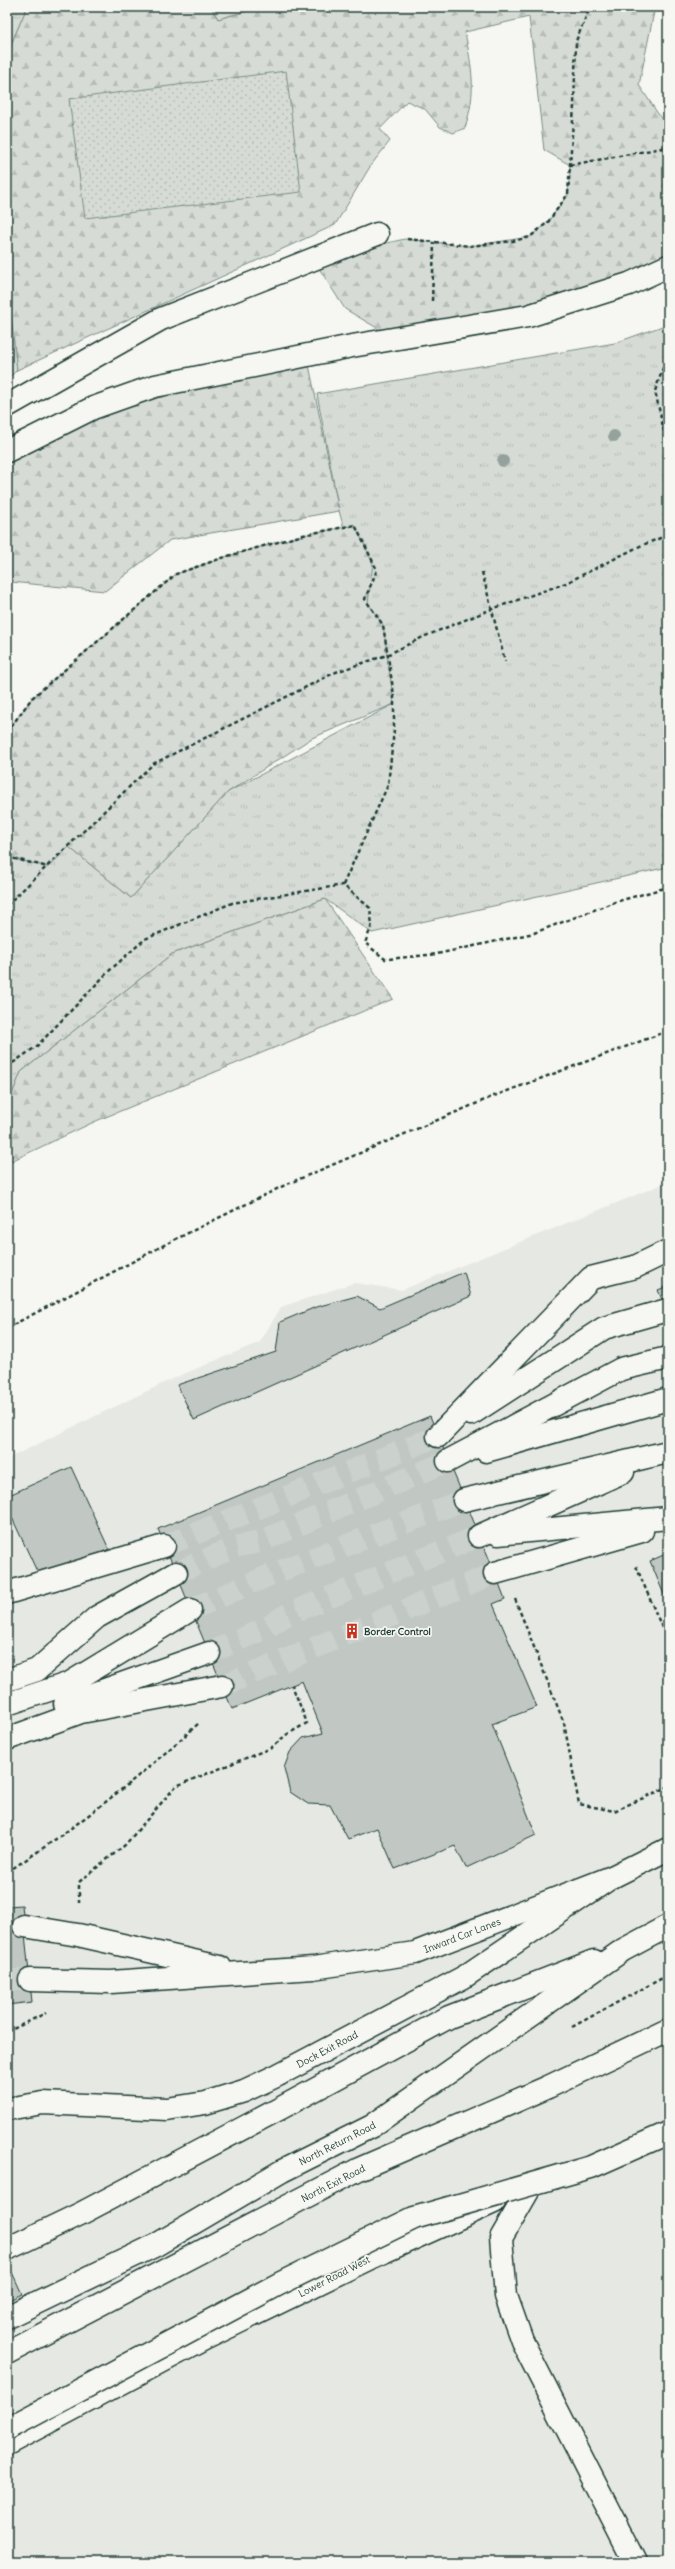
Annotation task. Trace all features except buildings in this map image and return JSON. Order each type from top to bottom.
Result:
[{"type":"lane","points":[[7,406],[161,319],[377,234]]},
{"type":"lane","points":[[7,451],[93,408],[155,386],[339,349],[528,316],[629,284],[668,266]]},
{"type":"lane","points":[[667,1310],[604,1328],[438,1436],[591,1278],[635,1267],[668,1251]]},
{"type":"lane","points":[[668,1358],[621,1369],[448,1461],[668,1399]]},
{"type":"lane","points":[[464,1500],[668,1452]]},
{"type":"lane","points":[[668,1452],[479,1536],[668,1518]]},
{"type":"lane","points":[[499,1572],[668,1523]]},
{"type":"lane","points":[[7,1592],[164,1546]]},
{"type":"lane","points":[[7,1680],[37,1670],[97,1617],[176,1573]]},
{"type":"lane","points":[[7,1704],[70,1683],[190,1610]]},
{"type":"lane","points":[[7,1724],[209,1653]]},
{"type":"lane","points":[[7,1739],[81,1712],[222,1686]]},
{"type":"lane","name":"Inward Car Lanes","points":[[30,1980],[111,1982],[243,1973],[313,1968],[414,1953],[612,1877],[668,1848]]},
{"type":"lane","name":"Dock Exit Road","points":[[7,2108],[43,2103],[167,2109],[205,2103],[244,2091],[276,2076],[464,1977],[612,1877]]},
{"type":"lane","points":[[24,1926],[78,1935],[243,1973]]},
{"type":"lane","name":"North Return Road","points":[[7,2317],[156,2245],[282,2171],[372,2126],[623,1950],[668,1926]]},
{"type":"lane","points":[[7,2249],[80,2214],[240,2130],[449,2017],[623,1950]]},
{"type":"lane","name":"North Exit Road","points":[[7,2352],[359,2169],[548,2087],[668,2030]]},
{"type":"lane","name":"Lower Road West","points":[[7,2444],[206,2338],[370,2258],[668,2123]]},
{"type":"lane","points":[[7,2429],[279,2284],[414,2218],[591,2168],[668,2133]]},
{"type":"lane","points":[[531,2186],[501,2238],[506,2296],[522,2341],[635,2562]]},
{"type":"path","points":[[377,234],[434,243],[470,246],[530,237],[548,222],[568,194],[576,41],[590,7]]},
{"type":"path","points":[[570,165],[668,147]]},
{"type":"path","points":[[430,333],[434,243]]},
{"type":"path","points":[[668,354],[655,390],[668,449]]},
{"type":"path","points":[[7,732],[32,698],[176,574],[228,556],[311,533],[355,525],[377,570],[365,599],[383,625],[394,695],[394,730],[388,785],[343,885]]},
{"type":"path","points":[[7,905],[153,764],[336,672],[387,655],[423,637],[492,609],[566,583],[640,546],[668,535]]},
{"type":"path","points":[[482,572],[505,661]]},
{"type":"path","points":[[7,857],[48,867]]},
{"type":"path","points":[[343,885],[370,908],[372,925],[365,944],[385,959],[437,954],[534,933],[616,902],[668,887]]},
{"type":"path","points":[[7,1067],[37,1046],[109,971],[144,939],[232,904],[343,885]]},
{"type":"path","points":[[7,1328],[168,1242],[285,1185],[494,1096],[668,1032]]},
{"type":"path","points":[[624,1536],[668,1642]]},
{"type":"path","points":[[499,1572],[564,1723],[579,1804],[614,1811],[668,1787]]},
{"type":"path","points":[[78,1935],[79,1882],[125,1845],[176,1786],[271,1748],[286,1735],[307,1723],[292,1685]]},
{"type":"path","points":[[7,1872],[64,1836],[138,1778],[205,1717],[222,1686]]},
{"type":"path","points":[[622,2000],[668,1975]]},
{"type":"path","points":[[7,2032],[72,1999],[77,1990],[77,1982]]},
{"type":"shaded area","points":[[668,1182],[668,2562],[7,2562],[7,1459],[172,1379],[260,1342],[281,1307],[354,1283],[402,1290]]},
{"type":"green space","points":[[7,7],[27,7],[7,54]]},
{"type":"green space","points":[[27,7],[211,7],[218,19],[263,7],[655,7],[639,85],[668,129],[668,266],[629,284],[394,338],[345,309],[313,259],[405,239],[470,246],[530,237],[548,222],[568,194],[570,165],[544,150],[529,17],[465,32],[470,58],[472,91],[469,115],[465,128],[453,133],[440,127],[425,109],[407,101],[380,129],[390,141],[371,165],[335,225],[17,370],[7,278],[7,54]]},
{"type":"green space","points":[[211,7],[263,7],[218,19]]},
{"type":"green space","points":[[286,71],[301,192],[85,218],[69,99]]},
{"type":"green space","points":[[7,278],[17,370],[7,380]]},
{"type":"green space","points":[[668,324],[668,867],[372,933],[325,899],[172,954],[21,1072],[7,1107],[7,857],[48,867],[69,847],[131,898],[228,792],[394,704],[339,511],[317,394],[615,343]]},
{"type":"green space","points":[[309,365],[339,511],[170,540],[105,591],[10,582],[7,599],[7,451],[93,408]]},
{"type":"green space","points":[[355,525],[373,563],[368,603],[383,625],[394,704],[312,738],[228,792],[131,898],[69,847],[48,867],[7,857],[7,732],[32,698],[176,574],[228,556],[303,535]]},
{"type":"green space","points":[[325,899],[393,999],[96,1121],[7,1163],[7,1107],[21,1072],[172,954]]},
{"type":"tunnel","points":[[164,1546],[438,1436]]},
{"type":"tunnel","points":[[176,1573],[234,1547],[259,1542],[448,1461]]},
{"type":"tunnel","points":[[190,1610],[270,1575],[464,1500]]},
{"type":"tunnel","points":[[209,1653],[268,1627],[286,1615],[479,1536]]},
{"type":"tunnel","points":[[222,1686],[495,1573]]},
{"type":"tunnel","points":[[7,1927],[24,1926]]},
{"type":"tunnel","points":[[7,1980],[30,1980]]},
{"type":"place","name":"Border Control","points":[[352,1631]]}]
